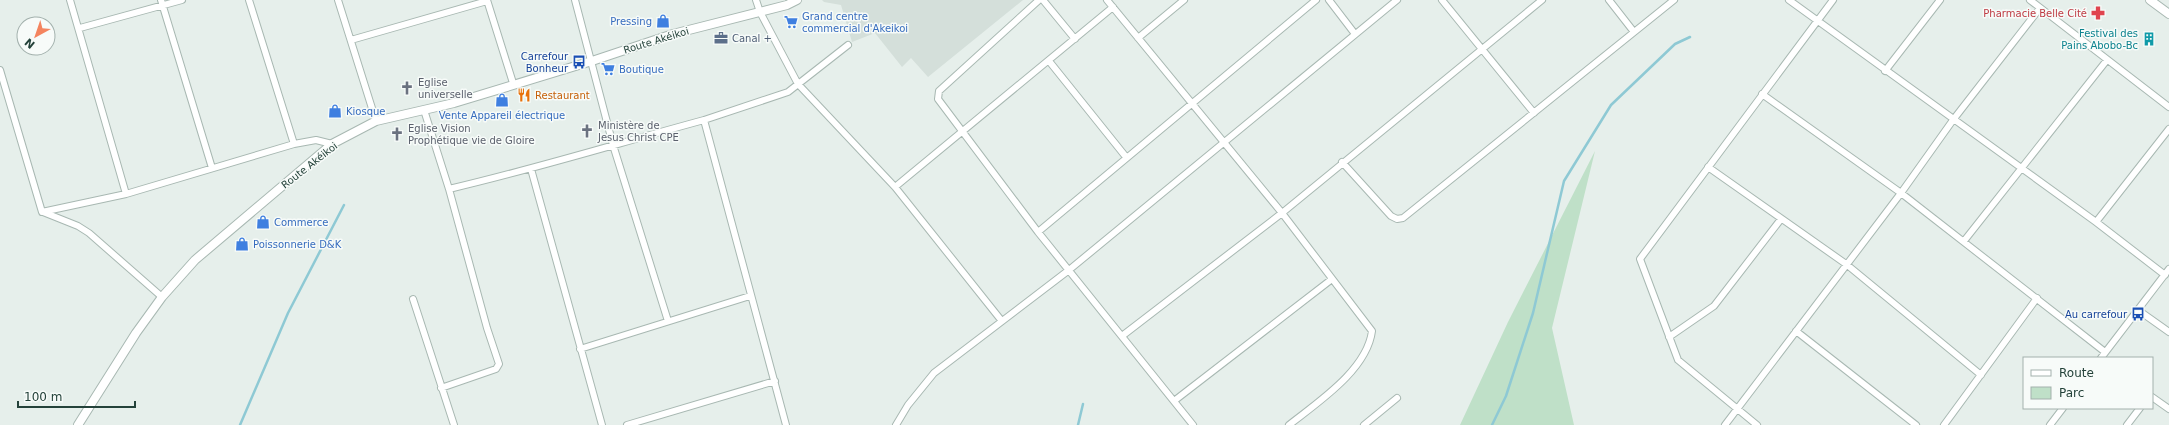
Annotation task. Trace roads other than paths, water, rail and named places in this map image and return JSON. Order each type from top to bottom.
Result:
[{"type":"street","points":[[70,0],[80,28],[126,194]]},
{"type":"street","points":[[80,28],[161,3],[182,0]]},
{"type":"street","points":[[249,0],[294,144]]},
{"type":"street","points":[[338,0],[376,121]]},
{"type":"street","points":[[575,0],[613,145],[668,321]]},
{"type":"street","points":[[756,0],[760,12],[798,84],[895,187],[1001,320]]},
{"type":"street","name":"Route Akéikoi","points":[[78,425],[136,333],[162,297],[195,260],[332,144],[376,121],[454,103],[514,83],[592,61],[673,34],[760,12],[797,0]]},
{"type":"street","points":[[1039,0],[939,91],[938,100],[1038,232],[1193,425]]},
{"type":"street","points":[[1044,0],[1075,39]]},
{"type":"street","points":[[1107,0],[1282,213],[1372,331],[1371,338],[1349,375],[1289,425]]},
{"type":"street","points":[[1138,38],[1184,0]]},
{"type":"street","points":[[1038,232],[1316,0]]},
{"type":"street","points":[[1328,0],[1355,34]]},
{"type":"street","points":[[896,425],[908,405],[934,373],[1001,320],[1069,270],[1397,0]]},
{"type":"street","points":[[1442,0],[1534,113]]},
{"type":"street","points":[[1122,336],[1282,213],[1342,162],[1542,0]]},
{"type":"street","points":[[1609,0],[1634,32]]},
{"type":"street","points":[[1342,162],[1391,216],[1397,219],[1403,218],[1674,0]]},
{"type":"street","points":[[1789,0],[1953,120],[2022,167],[2165,275]]},
{"type":"street","points":[[1757,425],[1683,365],[1675,353],[1640,259],[1833,0]]},
{"type":"street","points":[[1885,71],[1940,0]]},
{"type":"street","points":[[2030,0],[2169,107]]},
{"type":"street","points":[[2150,0],[2169,14]]},
{"type":"street","points":[[351,40],[487,1],[514,83]]},
{"type":"street","points":[[161,3],[212,168]]},
{"type":"street","points":[[895,187],[1113,7]]},
{"type":"street","points":[[1724,425],[1901,193],[1953,120],[2040,8]]},
{"type":"street","points":[[449,189],[531,169],[704,120],[788,92],[848,44]]},
{"type":"street","points":[[1964,241],[2107,60]]},
{"type":"street","points":[[1049,61],[1126,157]]},
{"type":"street","points":[[0,70],[42,212]]},
{"type":"street","points":[[1762,94],[1901,193],[2105,352]]},
{"type":"street","points":[[424,110],[449,189],[486,328],[499,364],[496,369],[441,388]]},
{"type":"street","points":[[704,120],[750,296],[775,381],[786,425]]},
{"type":"street","points":[[2096,222],[2169,129]]},
{"type":"street","points":[[42,212],[126,194],[294,144],[316,140],[332,144]]},
{"type":"street","points":[[1708,166],[1846,264],[1981,375]]},
{"type":"street","points":[[531,169],[602,425]]},
{"type":"street","points":[[42,212],[78,226],[89,233],[162,297]]},
{"type":"street","points":[[1669,337],[1714,306],[1781,219]]},
{"type":"street","points":[[2102,357],[2169,269]]},
{"type":"street","points":[[1174,401],[1332,279]]},
{"type":"street","points":[[580,349],[750,296]]},
{"type":"street","points":[[1944,425],[2037,298]]},
{"type":"street","points":[[414,299],[454,425]]},
{"type":"street","points":[[2138,310],[2169,332]]},
{"type":"street","points":[[1796,331],[1916,425]]},
{"type":"street","points":[[627,425],[775,381]]},
{"type":"street","points":[[1364,425],[1397,398]]},
{"type":"street","points":[[2153,398],[2169,409]]},
{"type":"street","points":[[2050,425],[2062,409]]},
{"type":"street","points":[[2127,425],[2139,409]]},
{"type":"waterway","points":[[1492,425],[1506,396],[1533,313],[1564,181],[1611,105],[1675,44],[1690,37]]},
{"type":"waterway","points":[[240,425],[288,313],[344,205]]},
{"type":"waterway","points":[[1078,425],[1083,404]]},
{"type":"place","name":"Pharmacie Belle Cité","points":[[2098,13]]},
{"type":"place","name":"Pressing","points":[[663,21]]},
{"type":"place","name":"Grand centre commercial d'Akeikoi","points":[[791,22]]},
{"type":"place","name":"Canal +","points":[[721,38]]},
{"type":"place","name":"Festival des Pains Abobo-Bc","points":[[2149,39]]},
{"type":"place","name":"Carrefour Bonheur","points":[[579,62]]},
{"type":"place","name":"Boutique","points":[[608,69]]},
{"type":"place","name":"Eglise universelle","points":[[407,88]]},
{"type":"place","name":"Restaurant","points":[[524,95]]},
{"type":"place","name":"Vente Appareil électrique","points":[[502,100]]},
{"type":"place","name":"Kiosque","points":[[335,111]]},
{"type":"place","name":"Ministère de Jesus Christ CPE","points":[[587,131]]},
{"type":"place","name":"Eglise Vision Prophétique vie de Gloire","points":[[397,134]]},
{"type":"place","name":"Commerce","points":[[263,222]]},
{"type":"place","name":"Poissonnerie D&K","points":[[242,244]]},
{"type":"place","name":"Au carrefour","points":[[2138,314]]}]
